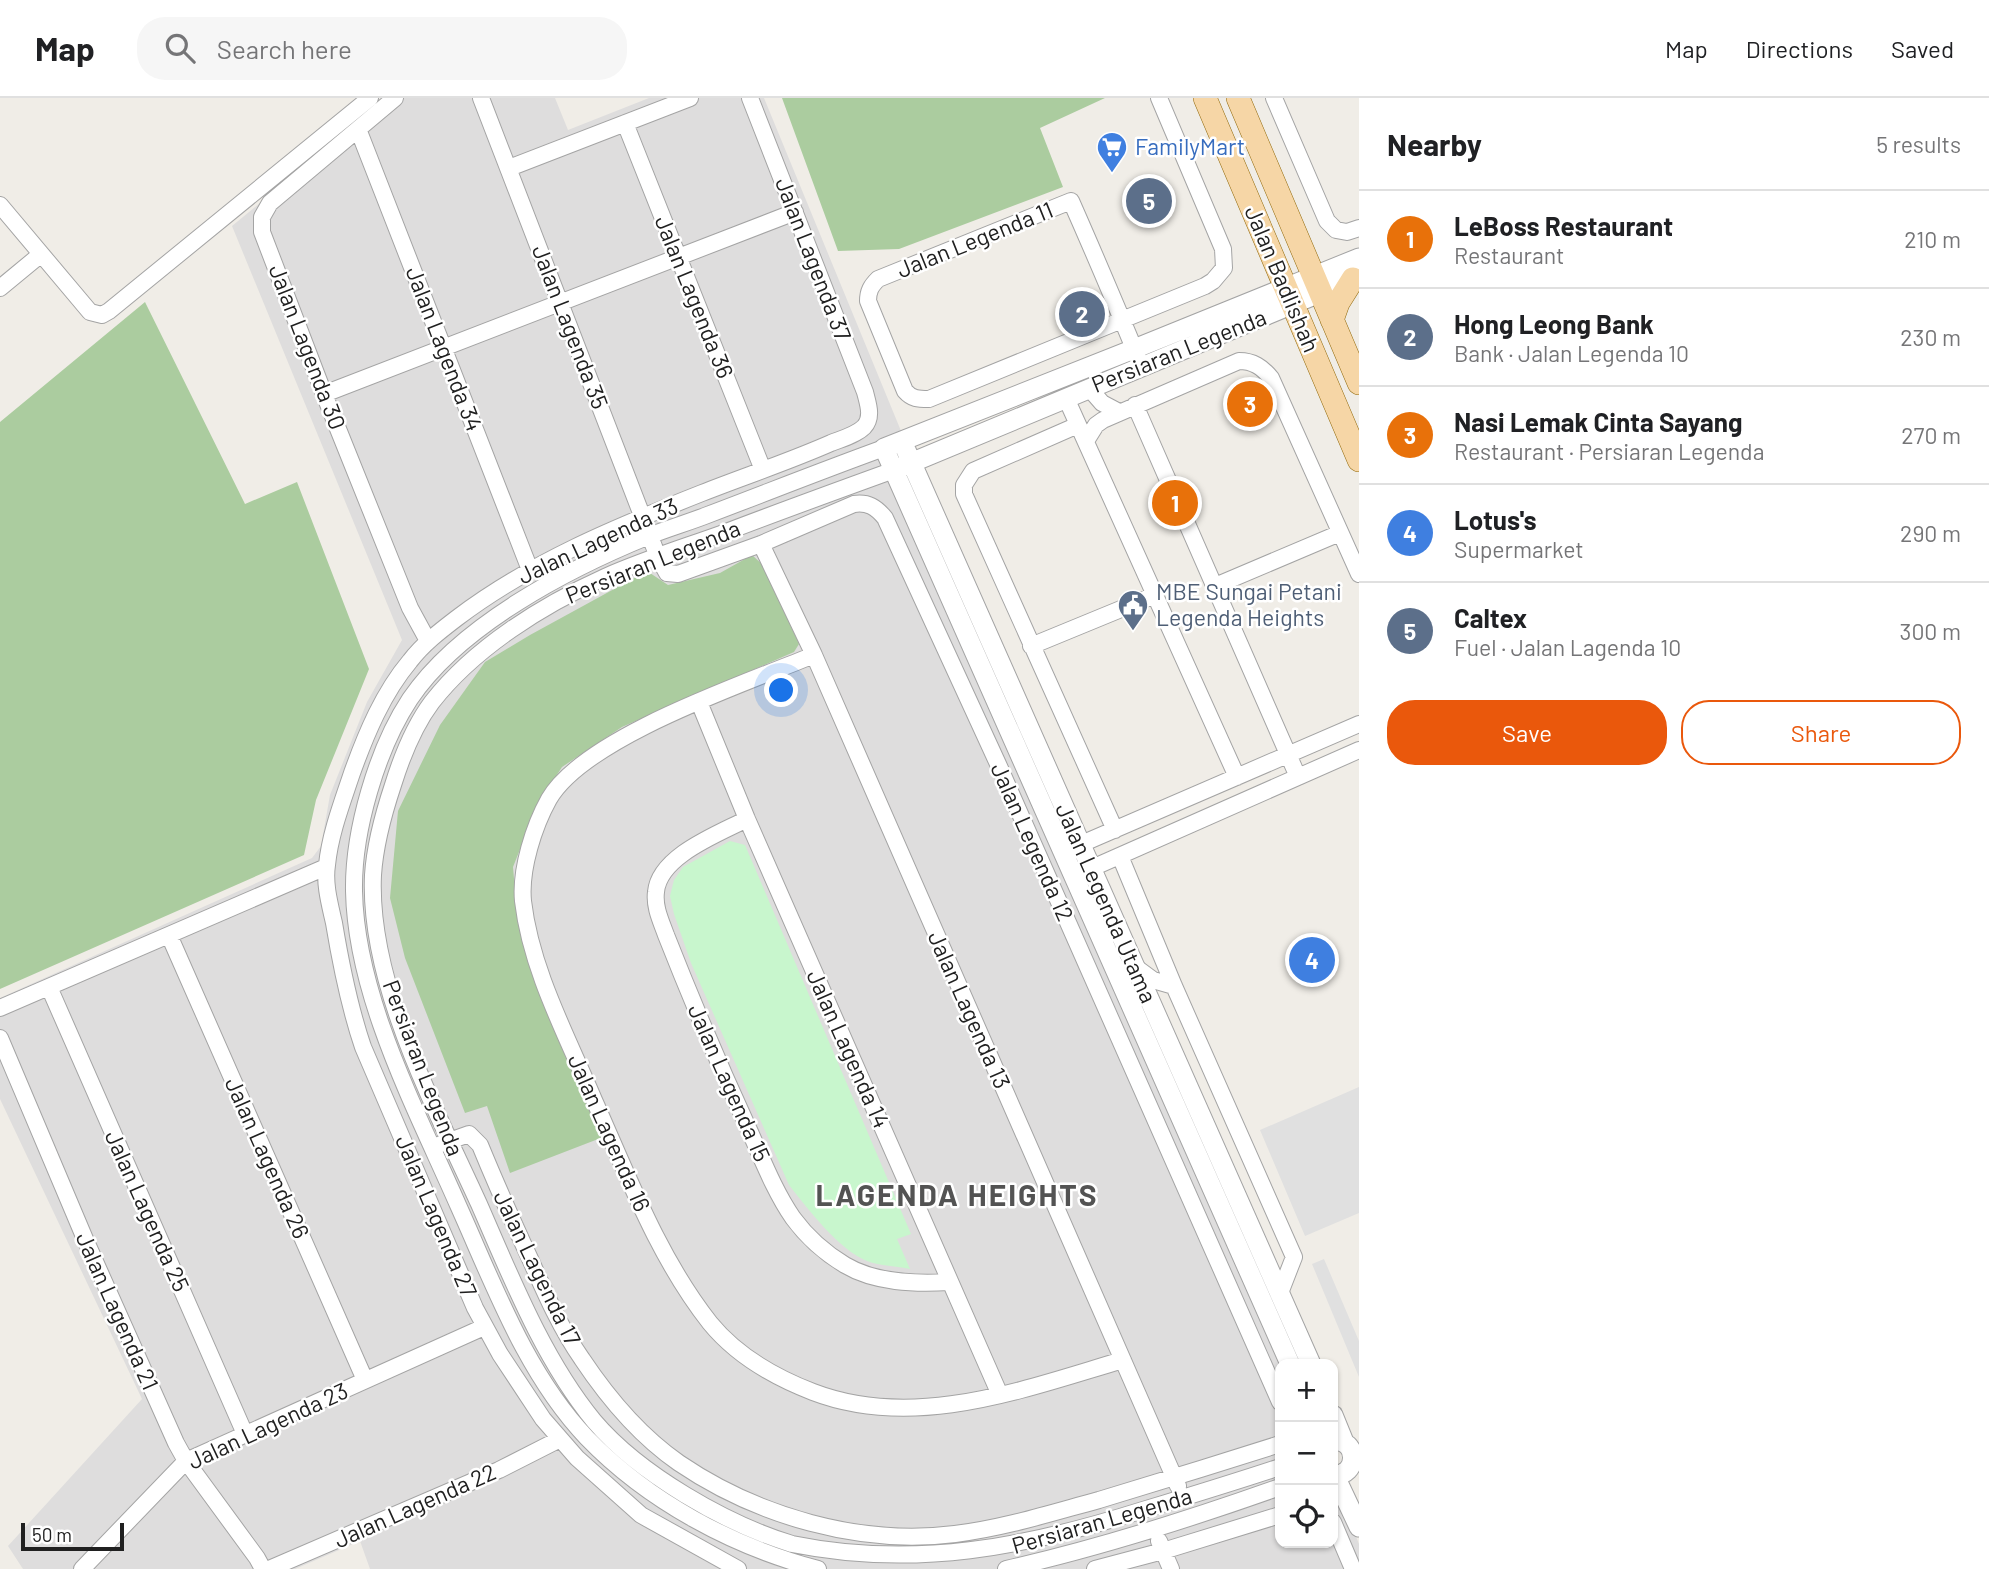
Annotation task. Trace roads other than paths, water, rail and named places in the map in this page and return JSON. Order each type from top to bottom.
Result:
[{"type":"main road","name":"Jalan Badlishah","points":[[1205,98],[1359,460]]},
{"type":"main road","name":"Jalan Badlishah","points":[[1238,98],[1359,383]]},
{"type":"main road","points":[[1332,320],[1338,303],[1357,271]]},
{"type":"street","points":[[0,205],[90,312],[102,315],[217,225],[370,98]]},
{"type":"street","name":"Jalan Lagenda 30","points":[[395,98],[270,203],[262,217],[262,232],[410,608],[428,641]]},
{"type":"street","name":"Jalan Lagenda 35","points":[[481,98],[658,556]]},
{"type":"street","points":[[509,168],[690,98]]},
{"type":"street","name":"Jalan Lagenda 37","points":[[750,98],[865,392],[869,409],[867,422]]},
{"type":"street","points":[[1138,358],[1122,320],[1205,286],[1224,268],[1223,249],[1159,98]]},
{"type":"street","points":[[1274,98],[1327,220],[1336,230],[1347,232],[1359,228]]},
{"type":"street","name":"Jalan Lagenda 36","points":[[625,123],[763,470]]},
{"type":"street","name":"Jalan Lagenda 34","points":[[358,129],[530,570]]},
{"type":"street","name":"Jalan Legenda 11","points":[[1072,201],[1122,320],[929,399],[915,399],[905,391],[868,302],[870,289],[878,279],[1072,201]]},
{"type":"street","points":[[324,394],[795,212]]},
{"type":"street","points":[[0,288],[40,255]]},
{"type":"street","name":"Persiaran Legenda","points":[[1275,1469],[1087,1528],[949,1559],[896,1561],[857,1557],[744,1535],[690,1516],[654,1494],[628,1475],[593,1443],[567,1414],[532,1361],[503,1305],[386,1042],[366,969],[357,922],[354,859],[361,819],[378,766],[396,723],[410,699],[461,642],[537,591],[590,562],[650,535],[893,444],[1138,358],[1317,284],[1357,271]]},
{"type":"street","name":"Persiaran Legenda","points":[[817,1569],[791,1562],[744,1535],[654,1475],[597,1424],[579,1401],[548,1350],[520,1296],[394,1007],[375,921],[373,872],[377,841],[396,774],[418,723],[433,702],[465,665],[497,640],[556,602],[607,576],[903,466],[1066,398],[1089,388],[1138,358]]},
{"type":"street","points":[[1086,441],[1103,419],[1239,361],[1252,362],[1271,378],[1359,574]]},
{"type":"street","points":[[1089,388],[1102,403],[1119,412]]},
{"type":"street","points":[[1066,398],[1237,777]]},
{"type":"street","points":[[1135,405],[1298,777]]},
{"type":"street","name":"Jalan Lagenda 33","points":[[357,760],[382,702],[409,662],[428,641],[476,604],[569,549],[856,432],[867,422]]},
{"type":"street","points":[[1078,425],[973,471],[964,485],[966,500],[1115,830]]},
{"type":"street","name":"Jalan Legenda Utama","points":[[893,444],[1072,848],[1288,1359]]},
{"type":"street","name":"Jalan Legenda 12","points":[[658,556],[667,573],[678,574],[761,544],[854,505],[866,504],[881,512],[998,764],[1275,1391]]},
{"type":"street","points":[[1215,586],[1340,533]]},
{"type":"street","name":"Jalan Lagenda 13","points":[[761,544],[814,655],[1183,1498]]},
{"type":"street","points":[[1031,646],[1155,595]]},
{"type":"street","name":"Jalan Lagenda 16","points":[[814,655],[699,702],[613,744],[562,781],[549,799],[526,861],[523,900],[534,948],[560,1021],[648,1220],[694,1301],[727,1342],[777,1376],[812,1392],[842,1401],[922,1408],[971,1402],[1123,1360]]},
{"type":"street","name":"Jalan Lagenda 14","points":[[699,702],[747,819],[1000,1395]]},
{"type":"street","points":[[1072,848],[1359,724]]},
{"type":"street","points":[[1082,872],[1359,750]]},
{"type":"street","points":[[998,764],[1029,751]]},
{"type":"street","points":[[357,760],[396,774]]},
{"type":"street","name":"Jalan Lagenda 27","points":[[357,760],[337,818],[326,867],[327,888],[355,1023],[484,1326],[543,1419],[577,1458],[641,1516],[731,1568]]},
{"type":"street","name":"Jalan Lagenda 15","points":[[747,819],[702,842],[668,865],[658,880],[655,893],[657,910],[666,935],[733,1096],[783,1203],[821,1247],[848,1267],[870,1275],[901,1281],[949,1282]]},
{"type":"street","points":[[1120,856],[1174,986],[1294,1257],[1280,1293]]},
{"type":"street","points":[[0,1008],[326,867]]},
{"type":"street","name":"Jalan Legenda Utama","points":[[1082,872],[1134,966],[1309,1359]]},
{"type":"street","name":"Jalan Lagenda 26","points":[[169,935],[365,1380]]},
{"type":"street","points":[[1134,966],[1153,980],[1174,986]]},
{"type":"street","name":"Jalan Lagenda 25","points":[[49,987],[245,1434]]},
{"type":"street","name":"Jalan Lagenda 21","points":[[0,1038],[159,1407],[186,1461],[263,1569]]},
{"type":"street","name":"Jalan Lagenda 17","points":[[450,1140],[469,1134],[480,1145],[553,1310],[581,1358],[607,1393],[668,1455],[722,1488],[757,1504],[816,1524],[870,1534],[908,1536],[953,1534],[1024,1520],[1174,1478]]},
{"type":"street","points":[[411,1158],[450,1140]]},
{"type":"street","name":"Jalan Lagenda 23","points":[[82,1569],[186,1461],[484,1326]]},
{"type":"street","points":[[1335,1422],[1348,1458],[1359,1527]]},
{"type":"street","name":"Jalan Lagenda 22","points":[[269,1569],[499,1470],[560,1439]]},
{"type":"street","points":[[1174,1478],[1275,1446]]},
{"type":"street","name":"Persiaran Legenda","points":[[1006,1569],[1072,1554],[1154,1530],[1275,1489]]},
{"type":"street","points":[[1095,1569],[1275,1517]]},
{"type":"street","points":[[1154,1530],[1171,1569]]},
{"type":"street","points":[[1338,1534],[1353,1569]]},
{"type":"street","points":[[731,1568],[744,1535]]},
{"type":"place","name":"FamilyMart","points":[[1112,174]]},
{"type":"place","name":"Caltex","points":[[1149,201]]},
{"type":"place","name":"Hong Leong Bank","points":[[1082,314]]},
{"type":"place","name":"Nasi Lemak Cinta Sayang","points":[[1250,404]]},
{"type":"place","name":"LeBoss Restaurant","points":[[1175,503]]},
{"type":"place","name":"MBE Sungai Petani Legenda Heights","points":[[1133,632]]},
{"type":"place","name":"Lotus's","points":[[1312,960]]},
{"type":"district","name":"LAGENDA HEIGHTS","points":[[957,1196]]}]
